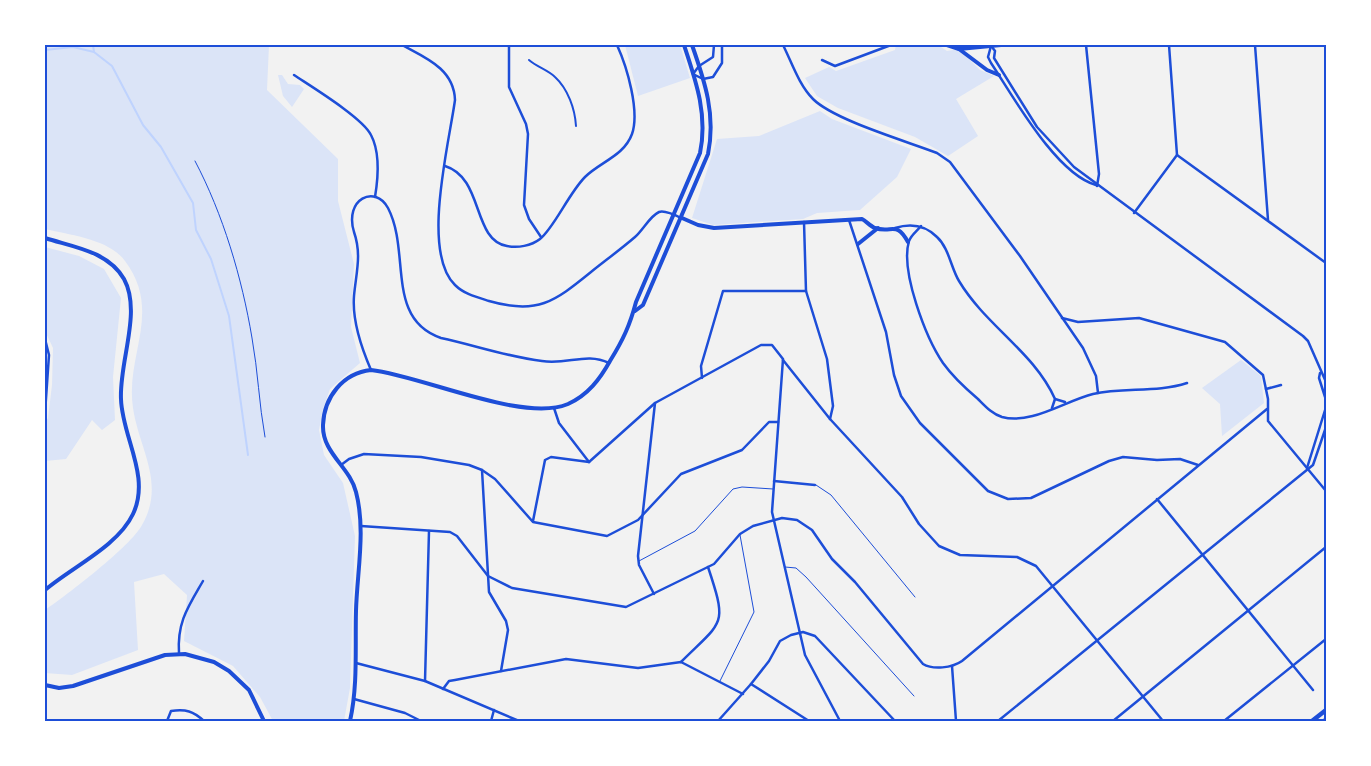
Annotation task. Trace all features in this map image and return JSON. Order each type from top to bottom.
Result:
[{"type":"main road","points":[[350,721],[354,699],[356,663],[360,526],[355,488],[328,448],[323,434],[324,419],[329,401],[336,388],[345,379],[357,372],[371,370],[533,409],[554,408],[570,403],[590,390],[609,363],[635,311],[636,302],[698,163],[702,144],[702,110],[684,45]]},
{"type":"main road","points":[[635,311],[643,305],[705,165],[710,145],[711,110],[692,45]]},
{"type":"main road","points":[[947,45],[959,49],[987,70],[999,75]]},
{"type":"main road","points":[[959,49],[1002,45]]},
{"type":"main road","points":[[682,218],[698,225],[714,228],[862,218],[878,228],[896,228],[903,232],[908,242]]},
{"type":"main road","points":[[858,244],[878,228]]},
{"type":"main road","points":[[45,238],[101,256],[116,269],[127,285],[131,310],[121,382],[121,402],[140,486],[134,511],[124,528],[45,590]]},
{"type":"main road","points":[[45,685],[59,688],[73,686],[165,654],[179,653],[214,662],[229,671],[249,690],[264,721]]},
{"type":"main road","points":[[1312,721],[1326,710]]},
{"type":"street","points":[[402,45],[439,66],[453,86],[455,100],[438,227],[440,254],[444,268],[453,283],[469,295],[505,306],[524,307],[555,300],[637,236],[657,213],[662,212],[682,218]]},
{"type":"street","points":[[509,45],[509,87],[526,124],[528,134],[524,205],[529,220],[542,238]]},
{"type":"street","points":[[446,166],[463,175],[486,227],[496,243],[508,246],[523,246],[542,238],[585,177],[623,150],[632,133],[632,105],[628,71],[617,45]]},
{"type":"street","points":[[714,45],[713,57],[699,66],[693,74],[703,79],[713,77],[721,66],[722,45]]},
{"type":"street","points":[[783,45],[797,75],[814,100],[834,113],[937,153],[950,162],[1020,256],[1089,358],[1096,376],[1098,393]]},
{"type":"street","points":[[822,60],[835,66],[891,45]]},
{"type":"street","points":[[992,45],[988,57],[1035,132],[1074,173],[1086,183],[1097,186]]},
{"type":"street","points":[[992,45],[995,51],[994,58],[1037,128],[1074,167],[1097,186],[1303,336],[1310,344],[1320,373],[1326,382]]},
{"type":"street","points":[[1086,45],[1099,174],[1097,186]]},
{"type":"street","points":[[1134,213],[1177,156],[1169,45]]},
{"type":"street","points":[[1255,45],[1268,221]]},
{"type":"street","points":[[529,60],[554,76],[566,91],[575,115],[576,126]]},
{"type":"street","points":[[294,75],[360,122],[371,134],[375,150],[377,179],[375,197]]},
{"type":"street","points":[[1177,156],[1326,263]]},
{"type":"street","points":[[371,370],[355,318],[354,296],[359,251],[350,218],[353,206],[358,202],[375,197],[386,204],[397,233],[406,306],[414,321],[426,331],[441,338],[542,361],[564,362],[590,357],[609,363]]},
{"type":"street","points":[[849,220],[886,332],[894,375],[901,396],[920,423],[988,491],[1008,499],[1031,498],[1123,457],[1157,460],[1180,459],[1198,465]]},
{"type":"street","points":[[804,222],[806,291],[827,359],[833,406],[830,419]]},
{"type":"street","points":[[896,228],[904,225],[921,226],[938,237],[959,281],[978,309],[1036,367],[1055,398],[1065,402]]},
{"type":"street","points":[[921,226],[908,242],[906,265],[916,301],[932,345],[955,378],[991,412],[1000,417],[1025,417],[1065,402],[1098,393],[1173,387],[1188,383]]},
{"type":"street","points":[[702,378],[701,366],[723,291],[806,291]]},
{"type":"street","points":[[1061,318],[1078,322],[1139,318],[1226,342],[1263,375],[1268,421],[1326,491]]},
{"type":"street","points":[[45,339],[49,355],[45,413]]},
{"type":"street","points":[[533,522],[545,460],[551,457],[589,462],[655,403],[764,344],[772,345],[830,419],[902,497],[919,524],[943,549],[960,556],[1003,555],[1023,558],[1041,571],[1163,721]]},
{"type":"street","points":[[783,359],[773,489],[774,520],[807,660],[840,721]]},
{"type":"street","points":[[1320,373],[1326,370]]},
{"type":"street","points":[[1320,373],[1319,378],[1326,400]]},
{"type":"street","points":[[1266,389],[1281,385]]},
{"type":"street","points":[[1052,408],[1055,398]]},
{"type":"street","points":[[654,594],[638,561],[655,403]]},
{"type":"street","points":[[554,408],[559,423],[589,462]]},
{"type":"street","points":[[1307,468],[1326,408]]},
{"type":"street","points":[[360,526],[454,534],[488,576],[517,590],[621,607],[631,606],[708,568],[719,559],[740,534],[753,526],[774,520],[791,518],[807,526],[832,559],[855,582],[923,664],[928,667],[952,666],[962,661],[1267,409]]},
{"type":"street","points":[[341,465],[356,456],[390,455],[453,462],[482,470],[495,479],[533,522],[607,536],[633,524],[681,474],[738,452],[745,448],[769,422],[778,422]]},
{"type":"street","points":[[998,721],[1316,460],[1326,427]]},
{"type":"street","points":[[482,470],[489,592],[506,621],[508,630],[501,671]]},
{"type":"street","points":[[774,481],[815,485]]},
{"type":"street","points":[[1157,499],[1313,690]]},
{"type":"street","points":[[425,681],[429,531]]},
{"type":"street","points":[[1113,721],[1326,546]]},
{"type":"street","points":[[681,662],[715,629],[720,617],[719,603],[708,568]]},
{"type":"street","points":[[179,653],[178,637],[181,621],[203,581]]},
{"type":"street","points":[[718,721],[743,694],[769,661],[780,641],[800,633],[809,632],[896,721]]},
{"type":"street","points":[[1224,721],[1326,639]]},
{"type":"street","points":[[443,688],[449,681],[566,659],[588,660],[638,668],[681,662],[743,694]]},
{"type":"street","points":[[356,663],[425,681],[520,721]]},
{"type":"street","points":[[952,666],[956,721]]},
{"type":"street","points":[[751,684],[809,721]]},
{"type":"street","points":[[354,699],[405,713],[421,721]]},
{"type":"street","points":[[167,721],[170,712],[186,710],[194,712],[204,721]]},
{"type":"street","points":[[491,721],[494,710]]},
{"type":"lane","points":[[195,161],[218,214],[242,292],[252,339],[265,437]]},
{"type":"lane","points":[[815,485],[831,495],[914,598]]},
{"type":"lane","points":[[638,561],[695,531],[733,489],[742,487],[773,489]]},
{"type":"lane","points":[[720,682],[754,612],[740,534]]},
{"type":"lane","points":[[785,567],[796,568],[806,577],[914,696]]},
{"type":"shaded area","points":[[45,45],[269,45],[267,90],[338,159],[338,201],[354,264],[351,327],[360,363],[330,389],[323,409],[319,430],[324,455],[343,483],[355,536],[350,688],[344,721],[273,721],[260,697],[233,666],[184,641],[187,595],[164,574],[134,582],[138,650],[72,675],[45,673],[45,610],[98,570],[136,534],[149,510],[152,495],[149,466],[133,408],[132,389],[142,316],[141,298],[136,280],[125,261],[109,248],[88,239],[45,229]]},
{"type":"shaded area","points":[[625,45],[680,45],[690,78],[638,96]]},
{"type":"shaded area","points":[[896,45],[938,45],[947,51],[959,49],[980,70],[994,76],[956,99],[978,136],[948,156],[915,137],[838,108],[817,96],[805,78],[829,67],[836,71],[895,50]]},
{"type":"shaded area","points":[[278,75],[282,75],[288,84],[300,85],[304,89],[292,107],[283,96]]},
{"type":"shaded area","points":[[820,111],[832,119],[911,149],[897,177],[860,210],[817,213],[803,219],[713,225],[692,218],[717,139],[759,136]]},
{"type":"shaded area","points":[[45,247],[79,256],[104,269],[121,298],[113,377],[115,420],[102,430],[92,420],[66,459],[45,461],[45,423],[48,418],[52,385],[53,348],[45,331]]},
{"type":"shaded area","points":[[1241,360],[1261,376],[1264,403],[1222,436],[1220,404],[1202,388]]},
{"type":"waterway","points":[[93,45],[94,52]]},
{"type":"waterway","points":[[45,50],[73,47],[94,52],[112,66],[143,125],[161,147],[193,203],[196,230],[211,259],[229,316],[248,455]]},
{"type":"tram line","points":[[1321,721],[1326,717]]}]
